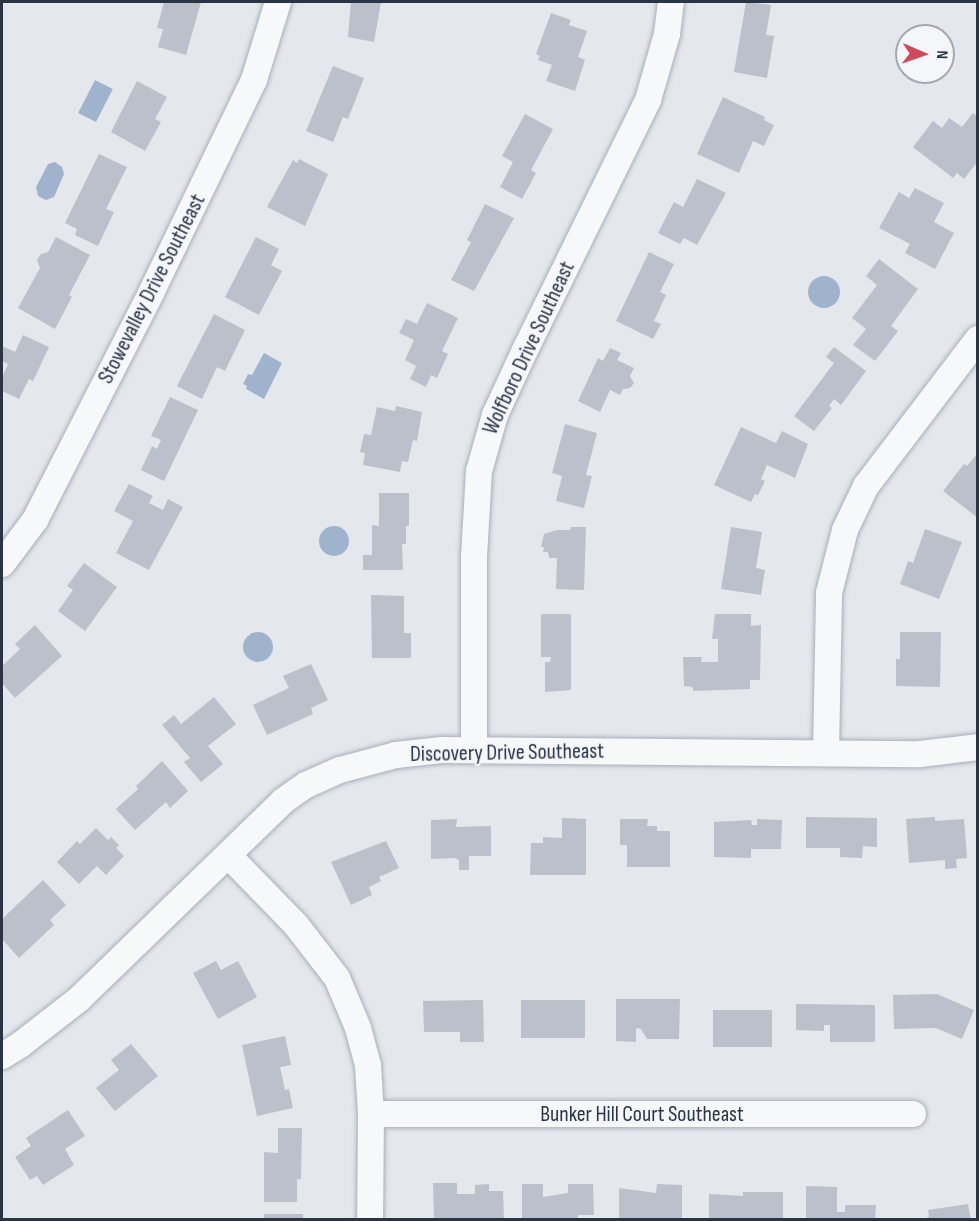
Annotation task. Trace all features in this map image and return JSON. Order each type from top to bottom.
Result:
[{"type":"street","name":"Stowevalley Drive Southeast","points":[[2,564],[34,520],[151,293],[254,80],[278,2]]},
{"type":"street","name":"Wolfboro Drive Southeast","points":[[474,750],[475,500],[481,462],[495,415],[648,100],[667,34],[671,2]]},
{"type":"street","points":[[826,753],[829,593],[845,530],[866,486],[978,339]]},
{"type":"street","name":"Discovery Drive Southeast","points":[[2,1056],[20,1045],[79,999],[283,801],[306,785],[340,770],[396,755],[474,750],[920,754],[978,747]]},
{"type":"street","points":[[228,855],[296,926],[337,978],[358,1028],[368,1065],[371,1114],[370,1220]]},
{"type":"street","name":"Bunker Hill Court Southeast","points":[[371,1114],[914,1114]]},
{"type":"water","points":[[95,80],[113,89],[96,122],[78,113]]},
{"type":"water","points":[[55,162],[62,167],[64,174],[54,197],[46,200],[38,196],[36,187],[48,164]]},
{"type":"water","points":[[824,276],[835,281],[840,292],[835,303],[824,308],[813,303],[808,292],[813,281]]},
{"type":"water","points":[[264,353],[282,363],[264,399],[246,389],[247,386],[243,384],[248,374],[252,375]]},
{"type":"water","points":[[334,526],[345,530],[349,541],[345,552],[334,556],[323,552],[319,541],[323,530]]},
{"type":"water","points":[[258,632],[269,636],[273,647],[269,658],[258,662],[247,658],[243,647],[247,636]]},
{"type":"building","points":[[164,2],[201,2],[186,55],[158,47],[163,29],[157,28]]},
{"type":"building","points":[[351,2],[381,2],[374,42],[348,37]]},
{"type":"building","points":[[746,2],[771,5],[766,35],[774,36],[767,78],[734,72]]},
{"type":"building","points":[[551,13],[571,20],[569,25],[587,31],[578,57],[585,60],[575,91],[546,81],[552,65],[538,60],[540,56],[536,54]]},
{"type":"building","points":[[333,66],[364,78],[348,119],[343,117],[333,142],[306,131]]},
{"type":"building","points":[[137,81],[167,97],[155,119],[161,122],[145,151],[111,132]]},
{"type":"building","points":[[723,97],[765,117],[764,120],[774,125],[764,146],[753,141],[739,173],[697,154]]},
{"type":"building","points":[[973,113],[978,117],[978,161],[964,179],[957,173],[953,178],[913,147],[933,121],[942,128],[949,118],[962,127]]},
{"type":"building","points":[[525,114],[553,129],[531,170],[536,173],[522,199],[500,187],[513,162],[502,156]]},
{"type":"building","points":[[99,154],[127,167],[106,209],[114,212],[98,246],[75,235],[77,229],[65,223]]},
{"type":"building","points":[[299,159],[328,174],[305,226],[267,207],[293,160],[297,163]]},
{"type":"building","points":[[697,179],[726,193],[697,245],[684,238],[680,244],[658,233],[674,202],[683,207]]},
{"type":"building","points":[[915,188],[944,203],[934,222],[954,233],[935,269],[905,253],[910,244],[879,228],[899,192],[909,198]]},
{"type":"building","points":[[485,204],[514,218],[474,291],[451,280],[471,242],[467,240]]},
{"type":"building","points":[[56,237],[90,255],[69,295],[72,297],[55,329],[18,308],[40,268],[37,260],[41,254],[48,252]]},
{"type":"building","points":[[256,237],[279,249],[271,265],[282,271],[259,315],[225,297]]},
{"type":"building","points":[[649,252],[674,264],[660,292],[666,295],[654,321],[661,324],[653,339],[616,321]]},
{"type":"building","points":[[879,259],[918,289],[891,326],[898,331],[875,361],[853,345],[866,329],[852,318],[877,285],[866,276]]},
{"type":"building","points":[[427,303],[458,318],[442,351],[448,354],[437,378],[431,375],[426,387],[410,379],[416,366],[405,360],[414,340],[399,333],[406,319],[417,324]]},
{"type":"building","points":[[214,314],[245,330],[225,371],[217,367],[202,399],[177,386]]},
{"type":"building","points":[[23,335],[49,347],[33,381],[29,379],[19,399],[2,391],[2,378],[8,364],[2,361],[2,346],[15,352]]},
{"type":"building","points":[[834,347],[866,371],[841,405],[834,399],[829,406],[832,408],[814,431],[794,416],[834,363],[826,357]]},
{"type":"building","points":[[610,348],[621,353],[617,360],[634,368],[630,376],[634,383],[630,388],[623,389],[620,395],[610,390],[600,412],[578,401],[598,358],[603,361]]},
{"type":"building","points":[[170,397],[198,410],[164,481],[141,470],[152,446],[157,449],[161,440],[151,436]]},
{"type":"building","points":[[396,406],[422,412],[417,441],[413,440],[408,462],[402,461],[400,472],[363,465],[365,453],[360,452],[364,434],[371,435],[377,407],[395,411]]},
{"type":"building","points":[[565,424],[597,433],[586,475],[592,476],[584,508],[556,501],[562,476],[552,473]]},
{"type":"building","points":[[741,427],[776,443],[782,431],[808,444],[795,478],[767,465],[761,479],[765,481],[758,495],[755,494],[751,502],[714,485]]},
{"type":"building","points":[[978,453],[978,518],[943,491],[964,464],[967,466]]},
{"type":"building","points":[[129,484],[153,496],[149,503],[163,510],[168,499],[183,507],[149,570],[116,553],[133,521],[114,511]]},
{"type":"building","points":[[379,493],[409,493],[409,526],[406,526],[406,544],[402,544],[403,570],[363,570],[363,555],[372,555],[372,525],[379,526]]},
{"type":"building","points":[[571,527],[586,527],[584,590],[556,589],[557,558],[549,558],[548,552],[543,552],[544,547],[541,547],[544,534],[557,530],[570,530]]},
{"type":"building","points":[[731,527],[762,532],[756,568],[765,570],[761,595],[721,589]]},
{"type":"building","points":[[925,529],[962,542],[939,599],[900,584],[908,561],[913,563]]},
{"type":"building","points":[[84,563],[117,587],[85,631],[58,611],[73,590],[67,586]]},
{"type":"building","points":[[371,595],[404,596],[404,633],[411,633],[411,658],[372,658]]},
{"type":"building","points":[[541,614],[571,614],[571,690],[545,692],[545,662],[550,662],[551,657],[541,657]]},
{"type":"building","points":[[715,614],[751,614],[751,626],[761,625],[760,680],[750,680],[750,689],[693,691],[693,687],[684,686],[683,657],[702,657],[701,662],[718,662],[718,639],[712,639]]},
{"type":"building","points":[[35,625],[62,656],[15,698],[2,683],[2,666],[20,649],[15,644]]},
{"type":"building","points":[[900,632],[941,632],[940,687],[896,686],[896,659],[900,659]]},
{"type":"building","points":[[311,664],[328,700],[311,708],[313,714],[267,735],[253,705],[289,688],[283,676]]},
{"type":"building","points":[[214,697],[236,724],[208,746],[223,764],[201,782],[184,762],[190,758],[162,725],[174,715],[181,724]]},
{"type":"building","points":[[162,761],[188,791],[170,808],[166,802],[135,830],[116,809],[138,789],[136,786]]},
{"type":"building","points":[[806,817],[877,818],[877,847],[863,846],[862,858],[840,857],[840,848],[806,848]]},
{"type":"building","points":[[935,817],[935,821],[964,819],[967,858],[956,859],[957,868],[945,869],[945,860],[909,863],[906,819]]},
{"type":"building","points":[[562,818],[586,819],[586,875],[530,875],[531,843],[543,843],[543,837],[562,838]]},
{"type":"building","points":[[457,819],[456,827],[491,826],[491,856],[469,856],[469,870],[459,870],[459,860],[455,858],[431,859],[431,820]]},
{"type":"building","points":[[620,819],[648,819],[647,826],[657,826],[657,831],[670,831],[670,867],[627,867],[627,845],[620,845]]},
{"type":"building","points":[[757,819],[782,820],[781,849],[751,849],[751,858],[714,857],[714,822],[751,820],[752,825],[757,825]]},
{"type":"building","points":[[96,828],[108,840],[111,837],[119,845],[116,848],[124,856],[106,875],[97,866],[79,884],[57,862],[77,841],[80,844]]},
{"type":"building","points":[[386,841],[399,868],[379,877],[381,881],[369,887],[372,895],[351,905],[331,862]]},
{"type":"building","points":[[43,880],[66,905],[50,920],[54,925],[19,958],[2,939],[2,919]]},
{"type":"building","points":[[216,961],[221,970],[238,961],[257,997],[218,1019],[193,973]]},
{"type":"building","points":[[937,994],[974,1010],[962,1039],[936,1028],[894,1029],[893,995]]},
{"type":"building","points":[[616,999],[680,999],[679,1039],[647,1039],[641,1029],[636,1028],[636,1042],[616,1041]]},
{"type":"building","points":[[483,1000],[484,1042],[460,1042],[460,1032],[424,1032],[423,1001]]},
{"type":"building","points":[[521,1000],[585,1000],[585,1038],[521,1038]]},
{"type":"building","points":[[796,1004],[875,1005],[875,1042],[830,1042],[830,1025],[824,1025],[824,1031],[796,1030]]},
{"type":"building","points":[[713,1010],[772,1010],[772,1047],[713,1047]]},
{"type":"building","points":[[285,1036],[291,1065],[280,1067],[285,1090],[289,1089],[293,1108],[257,1116],[242,1045]]},
{"type":"building","points":[[131,1044],[158,1076],[115,1111],[96,1088],[119,1070],[111,1060]]},
{"type":"building","points":[[68,1110],[85,1136],[65,1149],[74,1165],[43,1185],[37,1176],[30,1180],[15,1157],[31,1146],[26,1138]]},
{"type":"building","points":[[278,1128],[302,1128],[301,1179],[297,1179],[297,1202],[264,1202],[264,1152],[278,1153]]},
{"type":"building","points":[[433,1183],[457,1183],[457,1194],[475,1194],[475,1185],[489,1184],[489,1191],[503,1191],[504,1220],[434,1220]]},
{"type":"building","points":[[522,1184],[543,1184],[543,1197],[568,1193],[568,1184],[593,1184],[594,1215],[578,1215],[578,1220],[522,1220]]},
{"type":"building","points":[[657,1184],[682,1185],[682,1220],[619,1220],[619,1188],[656,1193]]},
{"type":"building","points":[[806,1186],[837,1187],[837,1212],[845,1212],[845,1205],[876,1205],[875,1220],[806,1220]]},
{"type":"building","points":[[743,1192],[783,1192],[783,1220],[709,1220],[709,1194],[743,1196]]},
{"type":"building","points":[[968,1204],[971,1220],[921,1220],[929,1217],[928,1210]]},
{"type":"building","points":[[264,1214],[303,1214],[303,1220],[264,1220]]}]
